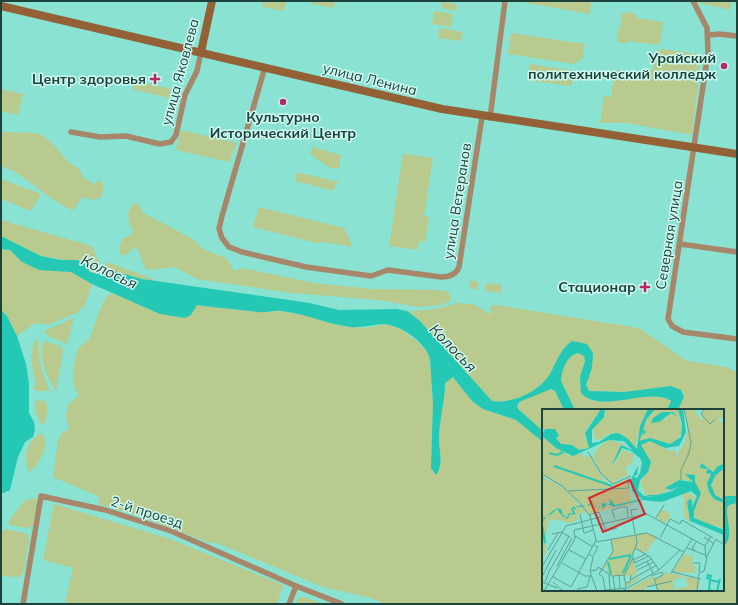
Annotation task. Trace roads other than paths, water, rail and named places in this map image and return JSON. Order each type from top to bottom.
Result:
[{"type":"main road","name":"улица Яковлева","points":[[201,52],[212,1]]},
{"type":"main road","name":"улица Ленина","points":[[1,6],[265,67],[420,105],[486,117],[737,154]]},
{"type":"street","name":"улица Ветеранов","points":[[265,67],[222,216],[220,229],[222,238],[229,247],[242,252],[306,267],[371,276],[388,270],[445,277],[452,275],[458,270],[486,117],[505,1]]},
{"type":"street","points":[[693,1],[702,15],[709,35],[719,34],[737,36]]},
{"type":"street","name":"Северная улица","points":[[709,35],[708,53],[695,148],[668,319],[672,326],[683,332],[737,340]]},
{"type":"street","name":"улица Яковлева","points":[[71,132],[100,137],[126,136],[160,144],[171,142],[176,135],[185,95],[196,71],[201,52]]},
{"type":"street","points":[[680,244],[737,252]]},
{"type":"street","name":"2-й проезд","points":[[23,604],[41,496],[105,510],[171,532],[296,586],[342,604]]},
{"type":"street","points":[[289,604],[296,586]]},
{"type":"place","name":"Урайский политехнический колледж","points":[[724,66]]},
{"type":"place","name":"Центр здоровья","points":[[155,79]]},
{"type":"place","name":"Культурно Исторический Центр","points":[[283,102]]},
{"type":"place","name":"Стационар","points":[[645,287]]},
{"type":"water label","name":"Колосья","points":[[109,272]]},
{"type":"water label","name":"Колосья","points":[[453,348]]}]
